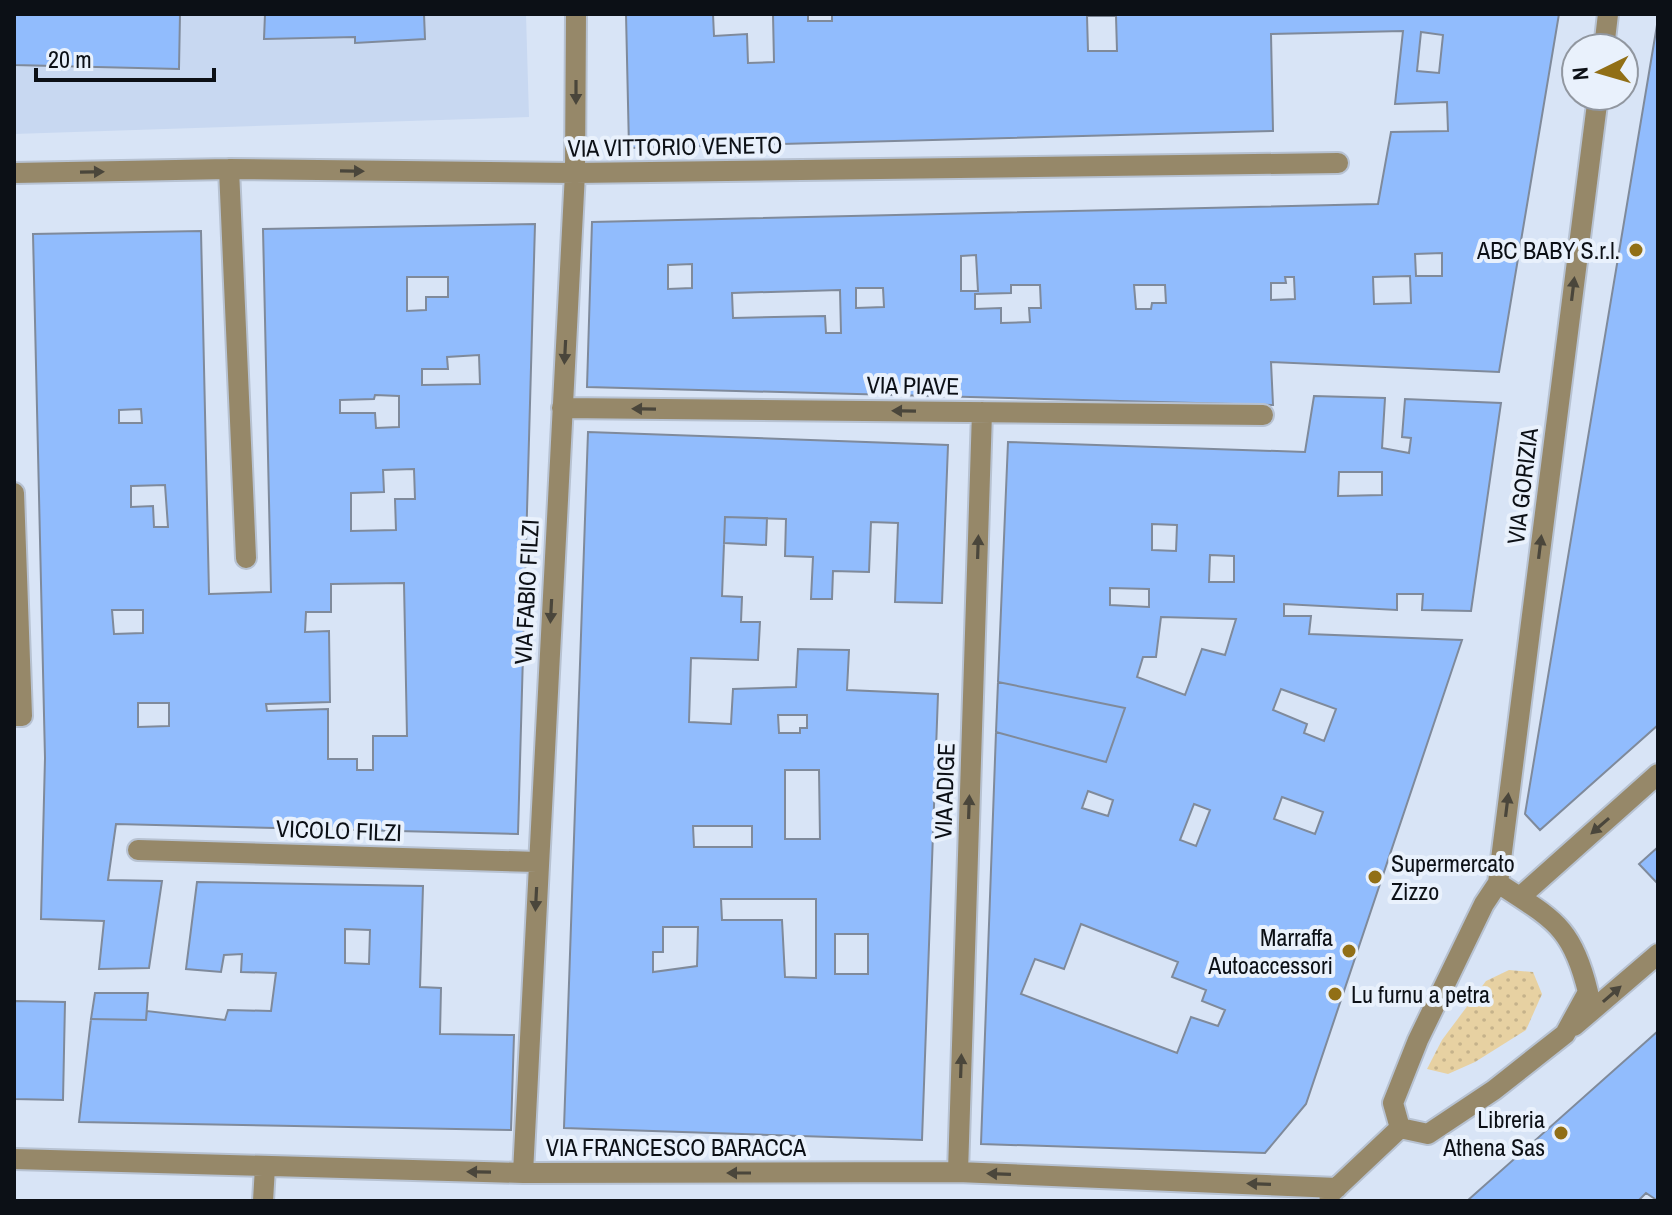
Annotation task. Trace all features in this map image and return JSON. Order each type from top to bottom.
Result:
[{"type":"street","name":"VIA FABIO FILZI","points":[[523,1173],[575,173],[576,14]]},
{"type":"street","name":"VIA GORIZIA","points":[[1498,883],[1596,112]]},
{"type":"street","name":"VIA VITTORIO VENETO","points":[[14,173],[229,169],[575,173],[1338,163]]},
{"type":"street","points":[[229,169],[246,558]]},
{"type":"street","name":"VIA PIAVE","points":[[562,408],[1263,415]]},
{"type":"street","name":"VIA ADIGE","points":[[958,1172],[982,412]]},
{"type":"street","points":[[14,493],[22,716],[14,716]]},
{"type":"street","points":[[1520,897],[1658,774]]},
{"type":"street","name":"VICOLO FILZI","points":[[138,850],[537,862]]},
{"type":"street","points":[[1400,1128],[1393,1103],[1418,1040],[1484,904],[1498,883],[1560,924],[1579,955],[1588,992],[1565,1034]]},
{"type":"street","points":[[1400,1128],[1428,1134],[1494,1090],[1658,954]]},
{"type":"street","points":[[1330,1194],[1400,1128]]},
{"type":"street","name":"VIA FRANCESCO BARACCA","points":[[14,1159],[523,1173],[958,1172],[1330,1194]]},
{"type":"street","points":[[263,1201],[265,1167]]},
{"type":"shaded area","points":[[14,14],[526,14],[529,117],[14,134]]},
{"type":"shaded area","points":[[1509,970],[1533,972],[1542,994],[1526,1030],[1475,1062],[1448,1074],[1427,1069],[1442,1040],[1486,981]]},
{"type":"building","points":[[14,14],[180,14],[179,69],[14,65]]},
{"type":"building","points":[[265,14],[424,14],[425,39],[355,43],[355,37],[264,39]]},
{"type":"building","points":[[626,14],[713,14],[714,36],[747,34],[748,63],[774,62],[773,14],[808,14],[808,21],[832,21],[832,14],[1559,14],[1499,372],[1271,362],[1273,405],[587,387],[592,222],[1378,204],[1391,132],[1448,131],[1447,102],[1395,104],[1403,31],[1271,34],[1273,131],[629,148]],"holes":[[[1087,16],[1116,16],[1117,51],[1088,51]],[[1421,32],[1443,35],[1439,73],[1417,71]],[[1442,253],[1442,276],[1416,276],[1415,254]],[[976,255],[978,291],[961,291],[961,256]],[[692,264],[692,288],[668,289],[668,265]],[[1410,276],[1411,303],[1374,304],[1373,277]],[[1285,277],[1294,277],[1295,299],[1271,300],[1271,283],[1286,283]],[[1011,285],[1040,285],[1041,308],[1029,308],[1030,322],[1001,323],[1001,308],[975,309],[975,294],[1011,293]],[[1134,285],[1165,285],[1166,303],[1152,303],[1151,309],[1136,309]],[[856,288],[883,288],[884,307],[856,308]],[[840,290],[841,333],[826,333],[825,316],[733,318],[732,293]]]},
{"type":"building","points":[[1658,19],[1658,725],[1540,830],[1525,814]]},
{"type":"building","points":[[535,224],[518,834],[116,824],[108,880],[162,881],[149,968],[99,969],[104,921],[41,919],[45,758],[33,234],[201,231],[209,594],[271,592],[263,229]],"holes":[[[407,277],[448,277],[448,297],[426,297],[426,310],[407,311]],[[479,355],[480,384],[422,385],[422,369],[448,369],[447,357]],[[375,395],[399,396],[399,427],[376,428],[375,413],[340,413],[340,400],[374,399]],[[141,409],[142,423],[119,423],[119,410]],[[414,469],[415,499],[395,499],[396,530],[351,531],[351,493],[384,492],[383,470]],[[165,485],[168,527],[154,527],[153,506],[131,507],[131,486]],[[404,583],[407,736],[373,736],[373,770],[357,770],[357,759],[328,759],[328,709],[267,711],[266,704],[330,702],[329,631],[305,632],[306,612],[331,612],[331,584]],[[112,610],[143,610],[143,633],[114,634]],[[138,703],[169,703],[169,726],[138,727]]]},
{"type":"building","points":[[1314,396],[1385,398],[1382,448],[1409,453],[1411,438],[1402,437],[1405,399],[1501,403],[1471,611],[1422,610],[1423,594],[1397,594],[1397,610],[1284,604],[1284,616],[1311,616],[1309,634],[1462,640],[1306,1104],[1265,1153],[981,1144],[996,732],[1106,762],[1125,708],[998,682],[1008,442],[1305,452]],"holes":[[[1339,472],[1382,472],[1382,495],[1338,496]],[[1152,524],[1177,525],[1176,551],[1152,550]],[[1210,555],[1234,556],[1234,582],[1209,582]],[[1110,588],[1149,589],[1149,607],[1110,605]],[[1161,617],[1236,619],[1225,655],[1202,649],[1185,695],[1137,677],[1143,657],[1156,657]],[[1281,689],[1336,709],[1324,741],[1304,733],[1307,724],[1273,710]],[[1088,791],[1113,800],[1108,816],[1082,808]],[[1282,797],[1323,812],[1315,834],[1274,819]],[[1194,804],[1210,810],[1196,846],[1180,840]],[[1081,924],[1178,962],[1172,977],[1206,990],[1202,1001],[1225,1010],[1218,1026],[1191,1017],[1177,1053],[1021,994],[1035,959],[1064,969]]]},
{"type":"building","points":[[588,432],[948,445],[942,603],[895,602],[898,523],[871,522],[869,572],[833,571],[832,599],[811,599],[813,557],[785,556],[786,519],[725,517],[722,596],[742,597],[741,622],[760,622],[758,660],[691,658],[689,722],[731,724],[733,689],[796,687],[798,649],[849,650],[847,690],[938,694],[922,1140],[564,1128]],"holes":[[[778,715],[807,715],[807,728],[800,728],[800,733],[779,733]],[[785,770],[819,770],[820,839],[785,839]],[[693,826],[752,826],[752,847],[694,847]],[[721,899],[816,899],[816,978],[785,977],[782,920],[722,920]],[[663,927],[698,927],[697,966],[653,972],[653,952],[663,952]],[[835,934],[868,934],[868,974],[835,974]]]},
{"type":"building","points":[[725,517],[767,518],[766,545],[724,543]]},
{"type":"building","points":[[998,682],[1125,708],[1106,762],[996,732]]},
{"type":"building","points":[[1658,847],[1658,884],[1639,864]]},
{"type":"building","points":[[197,882],[423,886],[420,987],[441,988],[440,1034],[514,1035],[511,1130],[79,1122],[91,1019],[146,1020],[147,1011],[225,1020],[228,1010],[271,1011],[276,973],[241,972],[242,954],[224,955],[221,972],[186,969]],"holes":[[[345,929],[370,930],[369,964],[345,963]]]},
{"type":"building","points":[[95,993],[148,993],[146,1020],[91,1019]]},
{"type":"building","points":[[14,1001],[65,1002],[63,1100],[14,1099]]},
{"type":"building","points":[[1658,1031],[1658,1201],[1646,1193],[1638,1201],[1467,1201]]},
{"type":"place","name":"ABC BABY S.r.l.","points":[[1636,250]]},
{"type":"place","name":"Supermercato Zizzo","points":[[1375,877]]},
{"type":"place","name":"Marraffa Autoaccessori","points":[[1349,951]]},
{"type":"place","name":"Lu furnu a petra","points":[[1335,994]]},
{"type":"place","name":"Libreria Athena Sas","points":[[1561,1133]]}]
